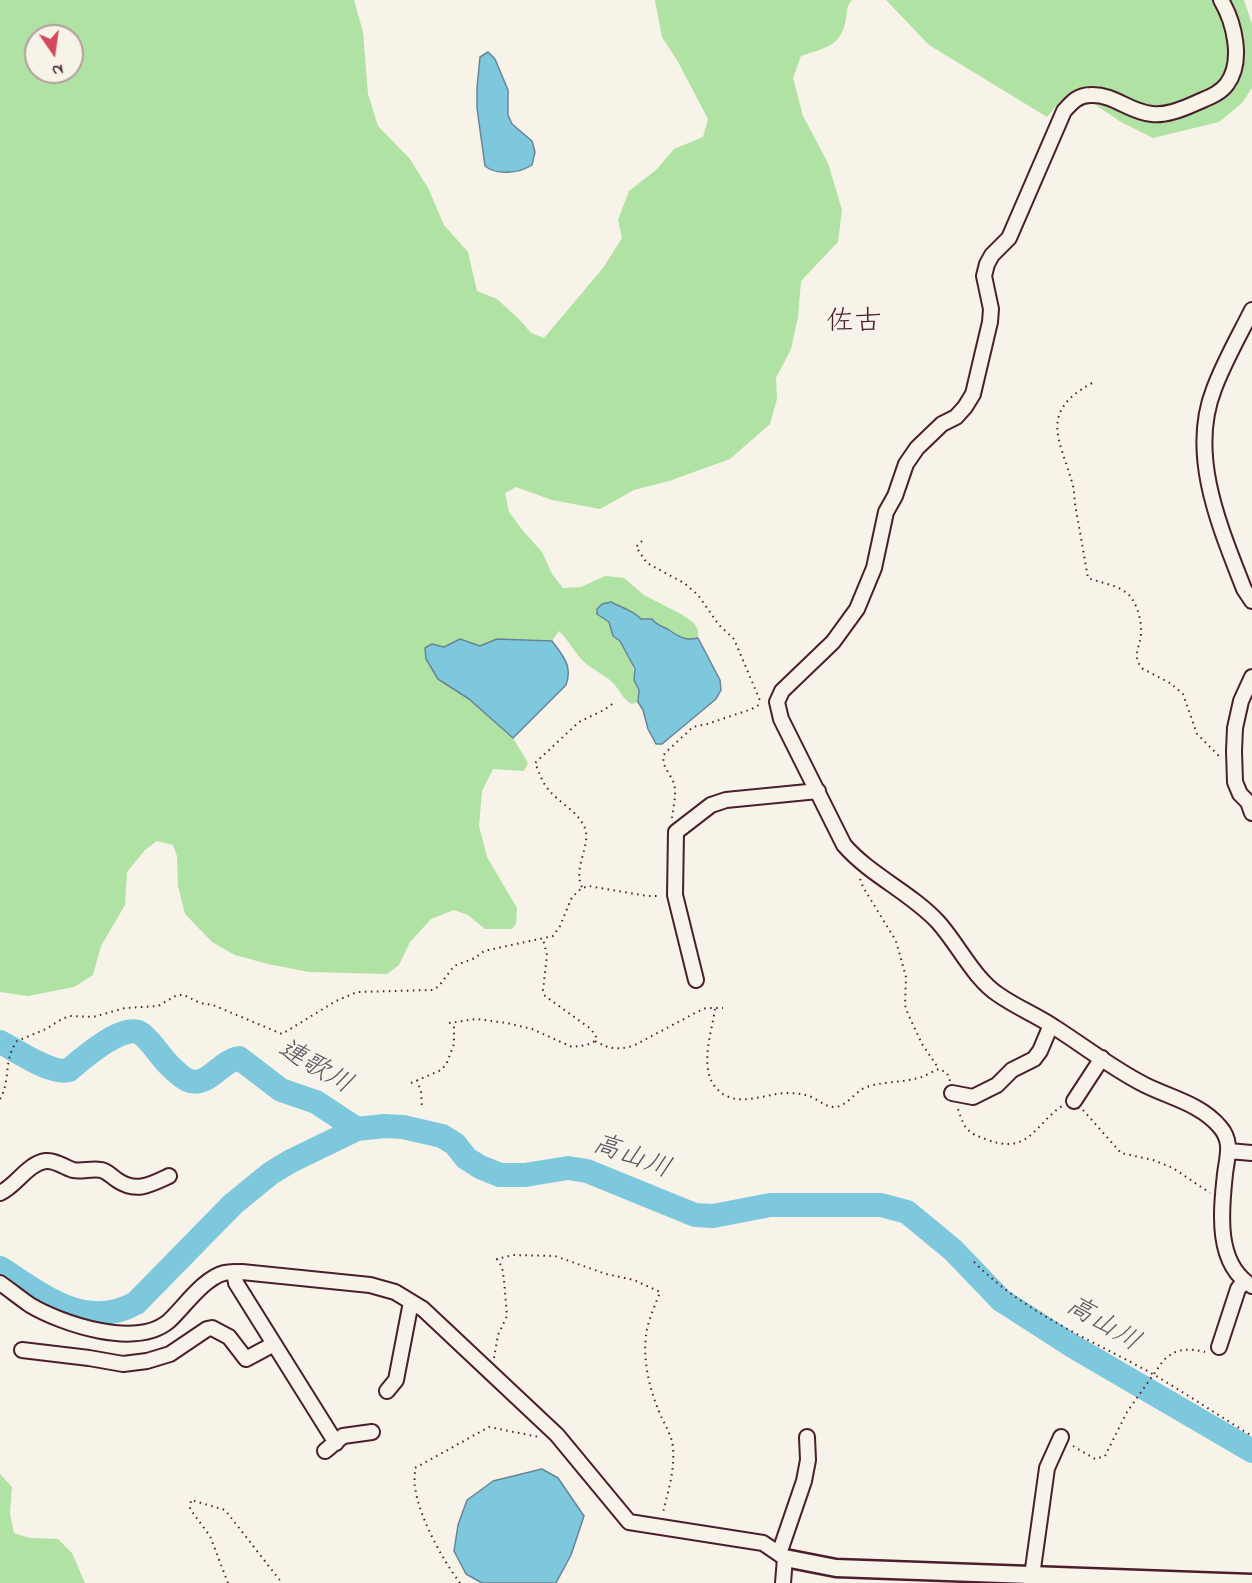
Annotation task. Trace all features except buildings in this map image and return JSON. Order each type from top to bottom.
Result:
[{"type":"street","points":[[1219,1347],[1238,1289],[1248,1284],[1233,1267],[1225,1250],[1222,1226],[1229,1151],[1227,1140],[1220,1127],[1200,1109],[1146,1086],[996,993],[985,983],[938,922],[904,892],[860,862],[844,845],[781,718],[777,702],[787,686],[833,642],[857,609],[874,568],[886,512],[895,496],[906,464],[916,448],[942,424],[956,417],[972,394],[990,322],[991,309],[984,276],[987,264],[992,255],[1009,238],[1064,111],[1075,99],[1088,95],[1104,95],[1136,111],[1153,115],[1188,107],[1215,95],[1227,84],[1235,68],[1236,50],[1233,31],[1221,0]]},
{"type":"street","points":[[1252,310],[1213,390],[1206,416],[1205,446],[1211,498],[1244,589],[1252,601]]},
{"type":"street","points":[[1252,676],[1241,701],[1235,728],[1234,751],[1235,782],[1252,812]]},
{"type":"street","points":[[696,980],[675,896],[676,832],[711,805],[726,800],[818,791]]},
{"type":"street","points":[[952,1093],[973,1097],[997,1085],[1012,1070],[1034,1059],[1051,1025]]},
{"type":"street","points":[[1074,1101],[1102,1059]]},
{"type":"street","points":[[1229,1151],[1252,1153]]},
{"type":"street","points":[[0,1192],[8,1189],[36,1165],[45,1161],[80,1171],[106,1171],[124,1184],[135,1188],[145,1187],[169,1176]]},
{"type":"street","points":[[0,1283],[31,1305],[64,1321],[90,1329],[122,1334],[145,1332],[166,1323],[206,1284],[222,1273],[234,1272],[370,1284],[395,1292],[423,1309],[557,1435],[629,1522],[763,1543],[782,1556],[836,1568],[1030,1579],[1252,1583]]},
{"type":"street","points":[[234,1272],[236,1283],[274,1344],[331,1447],[343,1436],[372,1432]]},
{"type":"street","points":[[387,1391],[396,1380],[411,1302]]},
{"type":"street","points":[[22,1350],[123,1364],[170,1354],[212,1328],[229,1337],[246,1359],[274,1344]]},
{"type":"street","points":[[783,1583],[782,1556],[804,1481],[808,1460],[807,1437]]},
{"type":"street","points":[[1030,1579],[1047,1468],[1061,1437]]},
{"type":"path","points":[[1092,383],[1070,398],[1061,409],[1057,422],[1061,452],[1074,489],[1088,578],[1119,589],[1133,600],[1141,628],[1136,651],[1138,664],[1178,688],[1183,694],[1197,734],[1218,755],[1221,762]]},
{"type":"path","points":[[642,541],[636,547],[641,557],[647,563],[684,583],[699,595],[719,625],[734,639],[761,703]]},
{"type":"path","points":[[582,888],[579,882],[579,868],[585,841],[585,826],[547,788],[534,764],[579,722],[615,702]]},
{"type":"path","points":[[676,832],[672,825],[674,785],[663,764],[662,759],[665,753],[693,727],[752,709],[761,703],[777,702]]},
{"type":"path","points":[[860,862],[859,871],[863,887],[896,941],[906,977],[905,1005],[908,1014],[922,1044],[939,1069],[947,1073],[965,1129],[972,1135],[999,1144],[1019,1142],[1032,1135],[1055,1110],[1074,1101],[1121,1153],[1153,1160],[1173,1168],[1213,1195],[1224,1198]]},
{"type":"path","points":[[0,1099],[4,1090],[9,1055],[15,1044],[20,1039],[46,1029],[62,1018],[93,1017],[125,1008],[158,1006],[177,996],[184,995],[282,1034],[346,996],[372,990],[433,990],[439,986],[454,966],[484,951],[543,939],[555,933],[572,897],[582,888],[589,886],[648,896],[675,896]]},
{"type":"path","points":[[543,939],[547,955],[543,990],[545,996],[591,1029],[596,1037],[595,1041]]},
{"type":"path","points":[[595,1041],[611,1049],[627,1047],[706,1008],[723,1008]]},
{"type":"path","points":[[716,1009],[708,1055],[708,1069],[711,1081],[717,1090],[737,1100],[786,1093],[803,1094],[825,1105],[835,1107],[844,1104],[864,1089],[882,1083],[921,1078],[939,1069]]},
{"type":"path","points":[[449,1023],[476,1019],[507,1023],[532,1029],[579,1048],[595,1041]]},
{"type":"path","points":[[411,1083],[439,1071],[446,1065],[454,1044],[454,1023]]},
{"type":"path","points":[[417,1080],[420,1085],[422,1108]]},
{"type":"path","points":[[490,1373],[498,1335],[507,1316],[502,1267],[497,1259],[513,1255],[555,1256],[606,1274],[634,1280],[660,1292],[646,1334],[645,1353],[650,1383],[658,1410],[670,1433],[673,1449],[672,1481],[658,1527]]},
{"type":"path","points":[[974,1262],[1009,1295],[1060,1326],[1153,1374],[1252,1436]]},
{"type":"path","points":[[1061,1437],[1095,1459],[1105,1456],[1128,1412],[1153,1374],[1170,1354],[1187,1349],[1208,1353],[1214,1352],[1219,1347]]},
{"type":"path","points":[[460,1583],[435,1541],[423,1515],[415,1488],[415,1468],[489,1427],[538,1437],[557,1435]]},
{"type":"path","points":[[228,1583],[210,1536],[190,1509],[191,1500],[225,1510],[282,1583]]},
{"type":"green space","points":[[0,0],[354,0],[363,32],[368,94],[378,126],[410,159],[428,188],[444,225],[468,252],[477,291],[497,299],[531,333],[544,338],[603,268],[622,238],[618,220],[629,191],[656,170],[674,149],[703,137],[708,119],[677,60],[662,37],[655,0],[852,0],[848,6],[841,35],[831,45],[801,56],[793,78],[803,116],[828,163],[842,210],[838,242],[801,281],[798,317],[791,349],[776,378],[777,399],[770,424],[730,459],[669,481],[634,490],[600,509],[552,500],[516,487],[505,493],[509,512],[542,552],[552,574],[563,588],[581,587],[605,576],[624,578],[644,595],[694,623],[698,630],[698,638],[686,639],[651,619],[641,619],[631,611],[611,602],[602,604],[597,609],[597,614],[609,622],[613,636],[624,648],[632,666],[638,702],[632,704],[609,680],[582,660],[559,631],[552,641],[497,639],[480,646],[460,639],[444,647],[432,645],[438,679],[469,699],[513,738],[528,763],[524,771],[493,769],[482,791],[479,826],[487,857],[517,908],[516,924],[512,929],[485,929],[468,915],[454,910],[431,919],[410,942],[399,965],[387,974],[309,972],[268,964],[235,955],[212,942],[185,914],[178,886],[177,856],[173,845],[157,841],[145,850],[127,872],[125,905],[101,946],[93,975],[74,987],[28,996],[0,992]]},
{"type":"green space","points":[[886,0],[1244,0],[1252,24],[1252,88],[1242,103],[1219,122],[1153,138],[1121,122],[1078,93],[1062,99],[1047,117],[929,45]]},
{"type":"green space","points":[[0,1474],[12,1487],[10,1514],[14,1533],[30,1538],[58,1539],[72,1553],[85,1583],[0,1583]]},
{"type":"water","points":[[488,52],[495,59],[508,90],[508,115],[512,124],[532,141],[535,152],[532,165],[521,170],[502,172],[485,166],[477,108],[477,88],[480,57]]},
{"type":"water","points":[[611,602],[631,611],[641,619],[652,619],[658,625],[686,639],[698,638],[720,680],[721,690],[716,699],[662,744],[656,744],[638,702],[639,690],[634,680],[635,669],[620,641],[613,636],[609,622],[597,614],[597,609],[602,604]]},
{"type":"water","points":[[460,639],[480,646],[497,639],[552,641],[568,667],[566,685],[513,738],[469,699],[438,679],[426,659],[425,648],[432,644],[444,647]]},
{"type":"water","points":[[542,1469],[558,1478],[584,1516],[571,1555],[556,1583],[482,1583],[466,1574],[454,1551],[458,1525],[467,1500],[493,1481]]},
{"type":"waterway","name":"連歌川","points":[[0,1042],[44,1066],[62,1071],[69,1070],[113,1037],[133,1031],[147,1039],[165,1061],[187,1080],[197,1082],[203,1080],[239,1058],[281,1090],[316,1102],[357,1129]]},
{"type":"waterway","name":"高山川","points":[[0,1268],[64,1306],[81,1312],[117,1311],[136,1303],[233,1204],[271,1173],[357,1129],[384,1126],[403,1127],[442,1136],[455,1144],[466,1158],[500,1175],[525,1175],[568,1168],[587,1171],[695,1215],[713,1216],[770,1205],[881,1205],[907,1212],[953,1250],[1001,1300],[1074,1347],[1252,1451]]},
{"type":"district","name":"佐古","points":[[854,324]]}]
